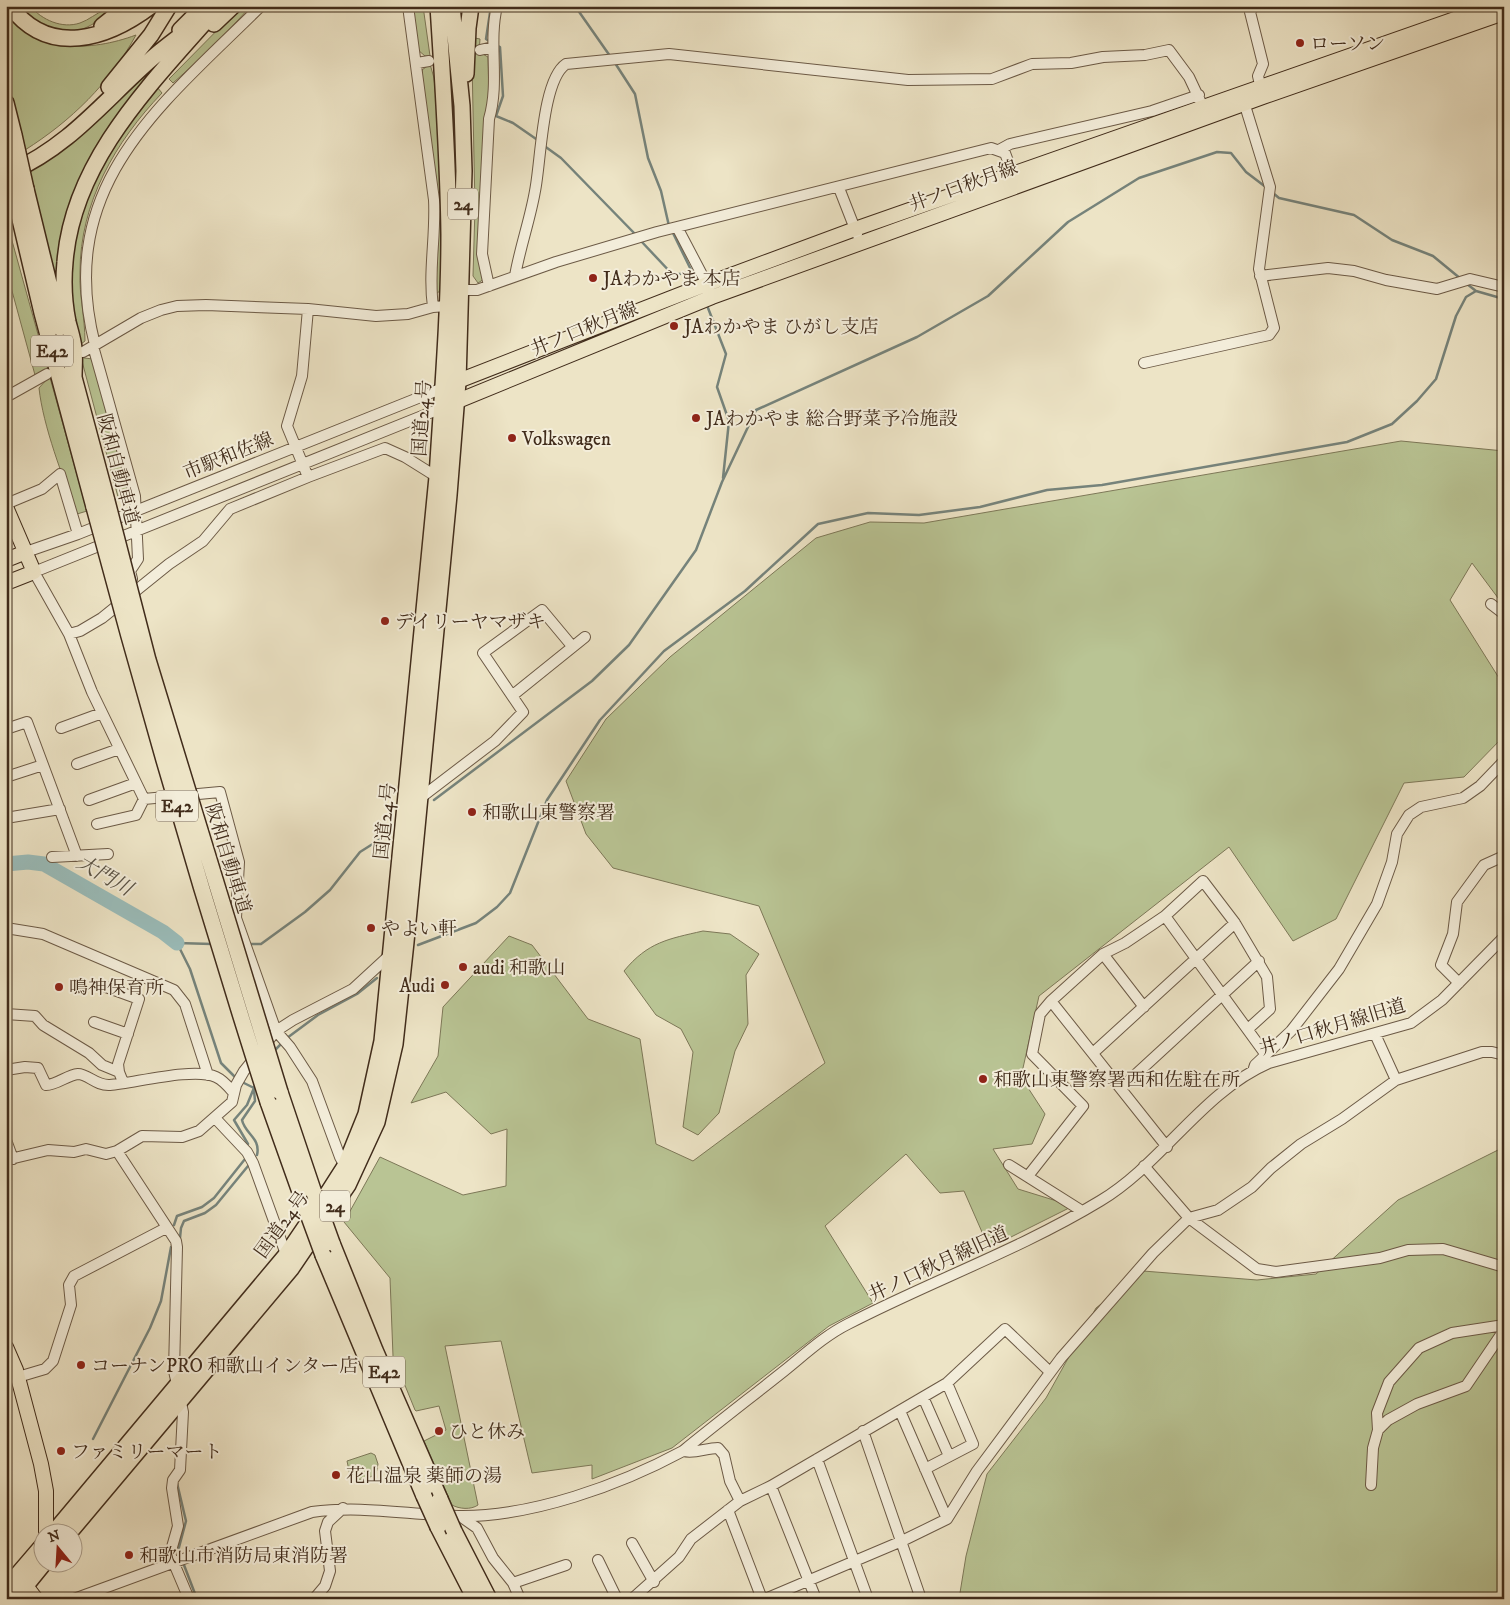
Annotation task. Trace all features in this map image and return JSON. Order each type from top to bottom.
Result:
[{"type":"highway","points":[[10,6],[36,30],[66,39],[86,37],[108,30],[151,6]]},
{"type":"highway","points":[[66,39],[93,32],[127,6]]},
{"type":"highway","points":[[151,35],[169,6]]},
{"type":"highway","points":[[6,163],[38,148],[79,117],[119,76],[151,35],[178,6]]},
{"type":"highway","points":[[6,174],[49,152],[72,134],[204,6]]},
{"type":"highway","points":[[148,61],[218,6]]},
{"type":"highway","points":[[74,378],[74,347],[68,321],[64,285],[65,260],[70,231],[81,197],[103,151],[124,119],[218,6]]},
{"type":"highway","points":[[148,89],[233,6]]},
{"type":"highway","points":[[430,6],[440,27]]},
{"type":"highway","name":"国道24号","points":[[351,1168],[368,1105],[382,1041],[437,477],[443,388],[440,307],[448,205],[438,6]]},
{"type":"highway","name":"国道24号","points":[[62,1522],[176,1387],[289,1262],[332,1211],[351,1168],[377,1122],[395,1044],[450,496],[458,382],[464,170],[462,106],[452,6]]},
{"type":"highway","points":[[462,106],[471,6]]},
{"type":"highway","name":"阪和自動車道","points":[[6,103],[14,136],[15,193],[42,313],[101,504]]},
{"type":"highway","name":"阪和自動車道","points":[[6,163],[74,378],[139,677],[227,973],[274,1097],[328,1249],[424,1496],[475,1599]]},
{"type":"highway","name":"阪和自動車道","points":[[328,1249],[375,1350],[454,1531],[489,1599]]},
{"type":"highway","name":"国道24号","points":[[79,1522],[180,1403],[289,1262]]},
{"type":"highway","points":[[15,1599],[22,1580],[32,1563]]},
{"type":"highway","points":[[6,1588],[22,1580],[32,1572]]},
{"type":"main road","name":"井ノ口秋月線","points":[[443,388],[857,236],[1243,99],[1492,6]]},
{"type":"main road","name":"井ノ口秋月線","points":[[1262,92],[1504,13]]},
{"type":"main road","name":"井ノ口秋月線","points":[[1015,179],[1204,108],[1243,99]]},
{"type":"main road","name":"井ノ口秋月線","points":[[442,408],[710,290]]},
{"type":"main road","points":[[6,506],[34,572],[6,583]]},
{"type":"main road","points":[[6,560],[26,552]]},
{"type":"main road","points":[[6,1347],[18,1377],[46,1491],[46,1522]]},
{"type":"main road","points":[[22,1580],[36,1599]]},
{"type":"street","points":[[135,590],[130,570],[138,559],[137,510],[106,388],[90,348],[88,258],[96,210],[126,148],[154,112],[261,6]]},
{"type":"street","points":[[90,348],[141,318],[168,308],[206,305],[308,309],[376,316],[408,314],[440,307],[430,287],[436,228],[434,200],[408,6]]},
{"type":"street","points":[[489,286],[482,254],[489,119],[495,98],[493,47],[497,6]]},
{"type":"street","points":[[1254,6],[1250,12],[1263,64],[1258,76],[1262,92]]},
{"type":"street","points":[[480,50],[493,47]]},
{"type":"street","points":[[515,276],[535,191],[542,135],[553,83],[559,69],[566,64],[669,54],[908,80],[992,79],[1032,64],[1071,63],[1102,57],[1145,55],[1169,50],[1189,77],[1204,108]]},
{"type":"street","points":[[417,63],[429,61]]},
{"type":"street","points":[[999,150],[1010,144],[1152,110],[1199,95]]},
{"type":"street","points":[[1144,362],[1269,335],[1274,328],[1259,269],[1270,187],[1243,99]]},
{"type":"street","points":[[461,290],[478,290],[556,262],[677,227],[839,188],[991,148],[1005,153],[1015,179]]},
{"type":"street","points":[[839,188],[857,236]]},
{"type":"street","points":[[677,227],[710,290]]},
{"type":"street","points":[[1260,276],[1328,268],[1354,271],[1386,280],[1436,289],[1470,279],[1504,288]]},
{"type":"street","points":[[308,309],[302,376],[287,426],[308,477]]},
{"type":"street","points":[[6,398],[47,374]]},
{"type":"street","name":"市駅和佐線","points":[[26,552],[78,534],[443,388]]},
{"type":"street","name":"市駅和佐線","points":[[34,572],[442,408]]},
{"type":"street","points":[[69,634],[80,631],[94,623],[135,590],[203,541],[230,509],[385,448],[405,457],[437,477]]},
{"type":"street","points":[[6,506],[42,489],[60,474],[78,534]]},
{"type":"street","points":[[34,572],[69,634],[102,714],[144,799]]},
{"type":"street","points":[[1491,604],[1504,614]]},
{"type":"street","points":[[405,808],[495,741],[522,714],[522,710],[513,694],[483,654],[542,610],[572,646]]},
{"type":"street","points":[[513,694],[585,636]]},
{"type":"street","points":[[61,728],[102,714]]},
{"type":"street","points":[[6,729],[27,722],[77,856]]},
{"type":"street","points":[[77,764],[119,749]]},
{"type":"street","points":[[1254,1069],[1255,1065],[1291,1030],[1339,970],[1377,904],[1392,862],[1397,834],[1408,815],[1421,807],[1463,798],[1480,786],[1504,761]]},
{"type":"street","points":[[6,777],[43,765]]},
{"type":"street","points":[[89,800],[136,783]]},
{"type":"street","points":[[144,799],[220,792],[239,862],[236,918],[278,1034],[290,1047],[312,1082],[351,1168]]},
{"type":"street","points":[[97,824],[136,815],[144,799]]},
{"type":"street","points":[[6,818],[60,809]]},
{"type":"street","points":[[52,857],[108,854]]},
{"type":"street","points":[[1459,982],[1441,965],[1453,934],[1457,902],[1484,865],[1504,856]]},
{"type":"street","points":[[1028,1176],[1083,1106],[1032,1054],[1040,1014],[1051,1001],[1103,954],[1125,943],[1165,916],[1203,881],[1235,922],[1267,977],[1270,1009],[1248,1029]]},
{"type":"street","points":[[1165,916],[1266,1054]]},
{"type":"street","points":[[1093,1053],[1235,922]]},
{"type":"street","points":[[6,928],[43,934],[174,990],[185,1004],[208,1075]]},
{"type":"street","name":"井ノ口秋月線旧道","points":[[74,1599],[312,1512],[342,1508],[460,1516],[530,1509],[557,1502],[650,1467],[683,1451],[831,1334],[871,1313],[1009,1251],[1082,1211],[1118,1188],[1167,1147],[1237,1080],[1254,1069],[1269,1063],[1411,1023],[1429,1011],[1504,937]]},
{"type":"street","points":[[6,1140],[10,1159],[48,1150],[74,1152],[86,1149],[106,1154],[117,1151],[142,1136],[182,1137],[199,1131],[232,1102],[234,1088],[244,1071],[278,1034],[294,1020],[353,989],[406,942]]},
{"type":"street","points":[[1103,954],[1144,1007]]},
{"type":"street","points":[[1121,1088],[1259,961]]},
{"type":"street","points":[[106,987],[139,1000],[118,1064],[123,1082]]},
{"type":"street","points":[[1051,1001],[1167,1147]]},
{"type":"street","points":[[6,1014],[35,1016],[43,1025],[89,1053],[102,1065],[119,1072]]},
{"type":"street","points":[[94,1022],[128,1034]]},
{"type":"street","points":[[1375,1034],[1396,1080]]},
{"type":"street","points":[[728,1510],[763,1599],[902,1541],[947,1519],[978,1470],[1050,1372],[1154,1253],[1189,1218],[1218,1210],[1252,1187],[1271,1168],[1301,1144],[1342,1119],[1396,1080],[1482,1052],[1504,1055]]},
{"type":"street","points":[[6,1070],[24,1067],[38,1068],[46,1085],[78,1074],[86,1076],[94,1083],[109,1085],[176,1075],[208,1075],[234,1088]]},
{"type":"street","points":[[215,1118],[247,1152],[253,1163],[289,1262]]},
{"type":"street","points":[[117,1151],[176,1242],[177,1247],[174,1371],[183,1412],[180,1470],[173,1480],[172,1488],[178,1526],[171,1547],[173,1562],[189,1599]]},
{"type":"street","points":[[1009,1165],[1082,1211]]},
{"type":"street","points":[[1144,1166],[1189,1218],[1257,1270],[1276,1272],[1380,1258],[1408,1250],[1443,1249],[1504,1267]]},
{"type":"street","points":[[18,1377],[45,1369],[53,1361],[71,1305],[69,1285],[74,1276],[166,1228]]},
{"type":"street","points":[[1371,1485],[1373,1448],[1378,1430],[1377,1414],[1389,1382],[1419,1348],[1452,1333],[1504,1325]]},
{"type":"street","points":[[632,1599],[654,1582],[679,1557],[691,1539],[740,1501],[771,1486],[947,1383],[1005,1329],[1050,1372]]},
{"type":"street","points":[[1378,1430],[1388,1420],[1417,1404],[1466,1386],[1504,1330]]},
{"type":"street","points":[[925,1469],[973,1444],[947,1383]]},
{"type":"street","points":[[923,1397],[949,1456]]},
{"type":"street","points":[[900,1411],[947,1519]]},
{"type":"street","points":[[863,1431],[921,1599]]},
{"type":"street","points":[[683,1451],[691,1453],[706,1448],[718,1448],[724,1455],[730,1480],[740,1501]]},
{"type":"street","points":[[817,1459],[868,1599]]},
{"type":"street","points":[[771,1486],[816,1599]]},
{"type":"street","points":[[314,1599],[325,1586],[330,1571],[325,1531],[328,1522],[342,1508]]},
{"type":"street","points":[[460,1516],[477,1528],[493,1558],[512,1583],[520,1599]]},
{"type":"street","points":[[632,1543],[654,1582]]},
{"type":"street","points":[[598,1560],[617,1599]]},
{"type":"street","points":[[512,1583],[566,1565]]},
{"type":"green space","points":[[16,6],[30,6],[46,19],[66,25],[80,23],[102,11],[108,11],[107,15],[87,27],[72,33],[56,33],[44,28]]},
{"type":"green space","points":[[241,6],[251,6],[212,48],[173,83],[169,79]]},
{"type":"green space","points":[[413,6],[423,6],[430,56],[425,56],[418,50]]},
{"type":"green space","points":[[6,12],[33,35],[49,42],[83,46],[119,41],[136,35],[126,53],[88,100],[58,127],[25,150],[6,73]]},
{"type":"green space","points":[[475,38],[480,39],[479,52],[488,57],[489,99],[484,121],[484,279],[478,283],[473,276],[475,207],[472,61]]},
{"type":"green space","points":[[163,59],[95,156],[59,296],[29,169]]},
{"type":"green space","points":[[430,64],[434,78],[444,184],[441,290],[436,294],[438,203],[436,177],[425,111],[422,70]]},
{"type":"green space","points":[[157,87],[162,93],[129,132],[103,175],[86,222],[82,247],[80,281],[85,341],[81,344],[84,358],[93,359],[127,485],[126,493],[118,497],[72,318],[69,264],[82,205],[118,133]]},
{"type":"green space","points":[[6,219],[87,511],[77,514],[54,452],[41,403],[39,388],[47,379],[45,370],[35,375],[6,269]]},
{"type":"green space","points":[[1401,441],[1504,451],[1504,606],[1472,563],[1450,600],[1504,686],[1504,736],[1464,777],[1404,783],[1336,919],[1293,941],[1229,847],[1039,996],[1021,1077],[1045,1114],[1032,1144],[993,1149],[1018,1189],[1073,1206],[989,1248],[964,1191],[940,1193],[906,1154],[825,1226],[873,1303],[829,1326],[672,1448],[592,1479],[592,1465],[532,1473],[501,1341],[445,1346],[478,1505],[472,1508],[465,1508],[452,1505],[424,1441],[446,1430],[439,1406],[415,1410],[393,1356],[390,1278],[344,1222],[380,1157],[463,1195],[506,1186],[507,1129],[491,1134],[446,1092],[411,1103],[438,1056],[443,1007],[509,936],[532,945],[588,1019],[640,1039],[656,1144],[693,1161],[825,1063],[759,906],[613,868],[586,834],[566,781],[606,719],[670,657],[816,538],[870,522],[924,523]]},
{"type":"green space","points":[[703,931],[730,934],[759,954],[746,975],[748,1024],[735,1051],[719,1113],[698,1135],[683,1127],[693,1052],[681,1029],[656,1015],[624,971],[633,961],[659,943]]},
{"type":"green space","points":[[1504,1147],[1504,1599],[959,1599],[966,1556],[987,1474],[1046,1398],[1096,1308],[1143,1271],[1257,1280],[1316,1274],[1398,1200]]},
{"type":"green space","points":[[371,1453],[375,1455],[378,1464],[376,1474],[366,1479],[351,1480],[347,1461]]},
{"type":"waterway","points":[[489,41],[486,39],[491,6]]},
{"type":"waterway","points":[[575,6],[610,56]]},
{"type":"waterway","points":[[496,45],[500,47],[503,96],[496,116],[513,123],[539,141]]},
{"type":"waterway","points":[[615,63],[635,94],[648,158],[661,191],[669,226]]},
{"type":"waterway","points":[[543,145],[561,158],[636,235]]},
{"type":"waterway","points":[[434,800],[592,681],[629,645],[696,550],[722,482],[756,410],[917,337],[988,296],[1068,222],[1139,178],[1217,152],[1231,153],[1246,172],[1267,188]]},
{"type":"waterway","points":[[1273,193],[1279,198],[1354,215],[1392,240],[1433,256],[1461,279]]},
{"type":"waterway","points":[[672,231],[695,278]]},
{"type":"waterway","points":[[641,241],[673,275],[692,272]]},
{"type":"waterway","points":[[1467,284],[1476,291],[1504,299]]},
{"type":"waterway","points":[[418,945],[476,923],[497,907],[510,893],[547,800],[600,720],[664,651],[745,591],[818,524],[868,513],[919,515],[980,507],[1047,490],[1102,485],[1347,442],[1392,424],[1417,401],[1436,379],[1456,316],[1466,297],[1476,291]]},
{"type":"waterway","points":[[708,308],[726,354],[717,387],[729,421],[723,478]]},
{"type":"waterway","points":[[248,944],[261,944],[305,912],[330,890],[360,852],[390,833]]},
{"type":"waterway","name":"大門川","points":[[6,864],[28,862],[44,864],[163,932],[177,943]]},
{"type":"waterway","points":[[212,944],[177,943],[190,969],[221,1063],[236,1078]]},
{"type":"waterway","points":[[287,1038],[318,1015],[357,994],[377,978]]},
{"type":"waterway","points":[[273,1052],[283,1042]]},
{"type":"waterway","points":[[240,1081],[254,1088]]},
{"type":"waterway","points":[[248,1144],[234,1120],[247,1105],[256,1083]]},
{"type":"waterway","points":[[254,1090],[255,1101],[242,1120],[257,1144],[257,1155]]},
{"type":"waterway","points":[[174,1225],[177,1216],[202,1207],[214,1198],[245,1159]]},
{"type":"waterway","points":[[180,1238],[184,1221],[205,1213],[216,1205],[248,1166]]},
{"type":"waterway","points":[[93,1439],[150,1328],[161,1301],[171,1247]]},
{"type":"waterway","points":[[177,1483],[186,1521],[178,1551]]},
{"type":"waterway","points":[[184,1565],[197,1599]]},
{"type":"place","name":"ローソン","points":[[1300,43]]},
{"type":"place","name":"JAわかやま 本店","points":[[593,278]]},
{"type":"place","name":"JAわかやま ひがし支店","points":[[674,326]]},
{"type":"place","name":"JAわかやま 総合野菜予冷施設","points":[[696,418]]},
{"type":"place","name":"Volkswagen","points":[[512,438]]},
{"type":"place","name":"デイリーヤマザキ","points":[[385,621]]},
{"type":"place","name":"和歌山東警察署","points":[[472,812]]},
{"type":"place","name":"やよい軒","points":[[371,928]]},
{"type":"place","name":"audi 和歌山","points":[[463,967]]},
{"type":"place","name":"Audi","points":[[445,985]]},
{"type":"place","name":"鳴神保育所","points":[[59,987]]},
{"type":"place","name":"和歌山東警察署西和佐駐在所","points":[[983,1079]]},
{"type":"place","name":"コーナンPRO 和歌山インター店","points":[[81,1365]]},
{"type":"place","name":"ひと休み","points":[[439,1431]]},
{"type":"place","name":"ファミリーマート","points":[[61,1451]]},
{"type":"place","name":"花山温泉 薬師の湯","points":[[336,1475]]},
{"type":"place","name":"和歌山市消防局東消防署","points":[[129,1555]]}]
